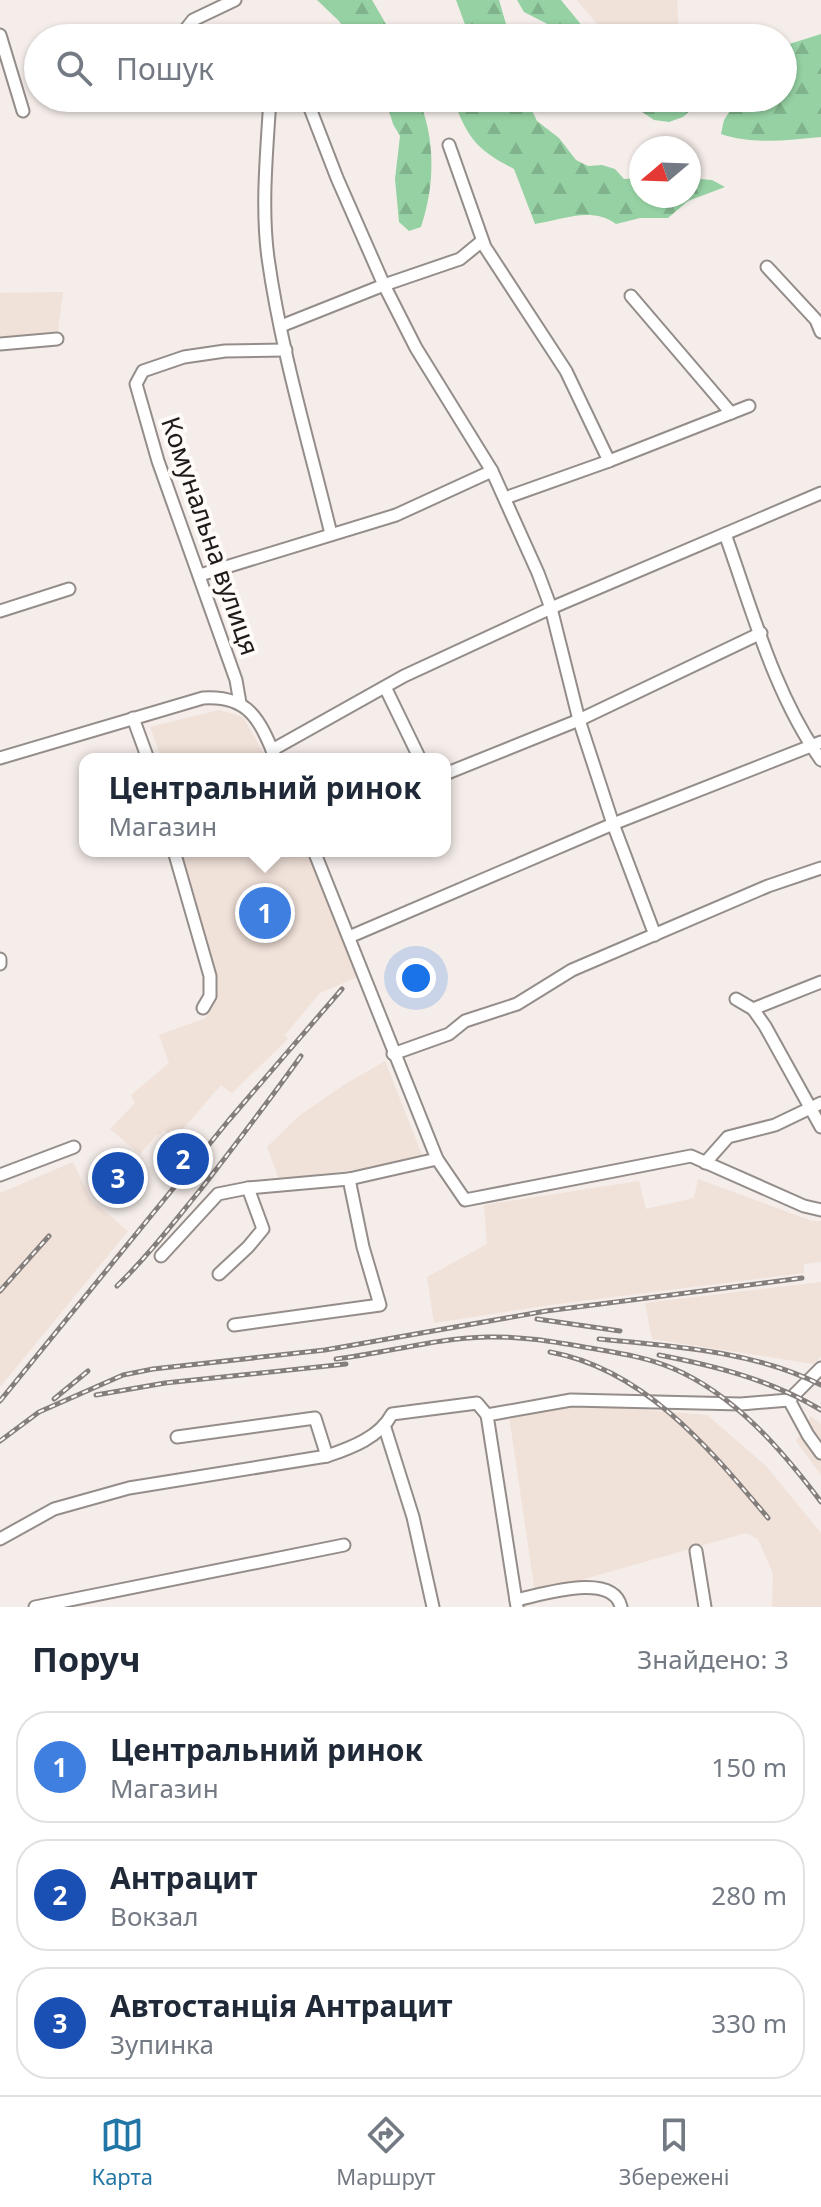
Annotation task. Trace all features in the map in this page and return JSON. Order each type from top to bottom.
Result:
[{"type":"street","points":[[190,24],[235,0]]},
{"type":"street","points":[[0,35],[23,111]]},
{"type":"street","points":[[269,112],[266,180],[268,255],[286,350],[331,534]]},
{"type":"street","points":[[312,112],[384,285],[416,348],[492,471],[551,608],[579,720],[613,824],[655,935]]},
{"type":"street","points":[[449,145],[482,241],[566,371],[609,461]]},
{"type":"street","points":[[281,326],[460,259],[482,241]]},
{"type":"street","points":[[767,267],[816,320],[821,332]]},
{"type":"street","points":[[631,296],[731,413]]},
{"type":"street","points":[[0,344],[57,339]]},
{"type":"street","name":"Комунальна вулиця","points":[[240,703],[236,680],[158,461],[136,384],[143,371],[184,357],[225,351],[286,350]]},
{"type":"street","points":[[505,498],[749,406]]},
{"type":"street","points":[[200,575],[396,515],[492,471]]},
{"type":"street","points":[[276,753],[385,687],[551,608],[821,493]]},
{"type":"street","points":[[725,534],[778,680],[816,744],[821,760]]},
{"type":"street","points":[[0,611],[69,589]]},
{"type":"street","points":[[451,772],[579,720],[761,633]]},
{"type":"street","points":[[385,687],[417,753]]},
{"type":"street","points":[[0,758],[203,698],[222,697],[240,703],[256,717],[274,753]]},
{"type":"street","points":[[133,718],[146,753]]},
{"type":"street","points":[[349,937],[613,824],[816,744]]},
{"type":"street","points":[[176,857],[210,976],[210,996],[203,1008]]},
{"type":"street","points":[[316,857],[437,1159],[465,1200],[691,1156],[804,1206],[821,1210]]},
{"type":"street","points":[[393,1054],[449,1034],[465,1021],[517,1004],[572,970],[768,886],[821,868]]},
{"type":"street","points":[[753,1009],[821,982]]},
{"type":"street","points":[[736,999],[753,1009],[816,1105],[821,1127]]},
{"type":"street","points":[[705,1163],[728,1137],[775,1125],[816,1105]]},
{"type":"street","points":[[0,1175],[74,1147]]},
{"type":"street","points":[[161,1256],[218,1194],[248,1188],[349,1179],[437,1159]]},
{"type":"street","points":[[234,1325],[380,1305],[363,1247],[349,1179]]},
{"type":"street","points":[[219,1274],[263,1229],[248,1188]]},
{"type":"street","points":[[487,1415],[571,1400],[741,1404],[789,1400],[821,1368]]},
{"type":"street","points":[[789,1400],[821,1453]]},
{"type":"street","points":[[0,1539],[54,1509],[129,1488],[327,1456],[345,1450],[385,1428],[392,1414],[477,1403],[487,1415],[517,1604],[580,1587],[612,1592],[621,1607]]},
{"type":"street","points":[[177,1437],[315,1418],[327,1456]]},
{"type":"street","points":[[385,1428],[413,1517],[433,1607]]},
{"type":"street","points":[[35,1607],[344,1545]]},
{"type":"street","points":[[696,1551],[705,1607]]},
{"type":"shaded area","points":[[577,0],[677,0],[678,24],[597,24]]},
{"type":"shaded area","points":[[63,292],[58,331],[0,337],[0,293]]},
{"type":"shaded area","points":[[219,710],[243,717],[264,753],[160,753],[150,727]]},
{"type":"shaded area","points":[[178,857],[311,857],[362,975],[320,993],[285,1035],[288,1039],[232,1093],[221,1085],[175,1138],[164,1130],[140,1154],[110,1129],[135,1103],[131,1095],[169,1063],[159,1035],[206,1018],[213,997],[205,937],[186,888]]},
{"type":"shaded area","points":[[385,1061],[422,1155],[378,1167],[279,1179],[267,1147],[299,1116]]},
{"type":"shaded area","points":[[73,1162],[91,1200],[128,1231],[0,1387],[0,1193]]},
{"type":"shaded area","points":[[698,1179],[812,1221],[821,1221],[821,1262],[804,1264],[804,1273],[434,1323],[427,1277],[487,1244],[484,1205],[639,1181],[646,1209],[694,1198]]},
{"type":"shaded area","points":[[821,1282],[821,1357],[814,1364],[652,1339],[645,1303]]},
{"type":"shaded area","points":[[587,1405],[707,1415],[766,1466],[821,1533],[821,1607],[772,1607],[773,1574],[758,1539],[746,1533],[535,1593],[509,1416]]},
{"type":"shaded area","points":[[811,1416],[821,1424],[821,1475],[796,1441]]},
{"type":"green space","points":[[317,0],[372,0],[386,24],[341,24]]},
{"type":"green space","points":[[456,0],[499,0],[506,24],[465,24]]},
{"type":"green space","points":[[517,0],[561,0],[581,24],[547,24],[524,12]]},
{"type":"green space","points":[[821,34],[821,137],[771,141],[745,140],[721,134],[729,112],[797,112],[797,42]]},
{"type":"green space","points":[[389,112],[424,112],[431,146],[431,179],[426,211],[421,227],[409,231],[399,222],[395,179],[400,136]]},
{"type":"green space","points":[[459,112],[533,112],[537,121],[559,138],[576,160],[588,166],[602,165],[615,169],[624,179],[629,179],[629,208],[680,208],[668,218],[640,218],[616,224],[587,215],[535,224],[514,169],[482,149],[469,133]]},
{"type":"green space","points":[[642,112],[689,112],[669,122],[654,120]]},
{"type":"green space","points":[[701,179],[712,180],[725,187],[701,196]]},
{"type":"railway","points":[[0,1401],[229,1120],[342,989]]},
{"type":"railway","points":[[117,1286],[201,1189],[301,1056]]},
{"type":"railway","points":[[0,1291],[49,1236]]},
{"type":"railway","points":[[0,1441],[39,1412],[123,1375],[325,1350],[546,1311],[802,1278]]},
{"type":"railway","points":[[537,1319],[620,1331]]},
{"type":"railway","points":[[336,1359],[449,1340],[500,1337],[526,1338],[652,1361],[695,1379],[736,1408],[773,1444],[821,1502]]},
{"type":"railway","points":[[599,1339],[741,1357],[821,1385]]},
{"type":"railway","points":[[550,1352],[584,1361],[615,1375],[645,1394],[698,1439],[768,1518]]},
{"type":"railway","points":[[659,1355],[743,1375],[783,1390],[821,1410]]},
{"type":"railway","points":[[96,1395],[165,1383],[346,1364]]},
{"type":"railway","points":[[54,1399],[88,1371]]},
{"type":"place","name":"Центральний ринок","points":[[265,913]]},
{"type":"place","name":"Антрацит","points":[[183,1159]]},
{"type":"place","name":"Автостанція Антрацит","points":[[118,1178]]}]
